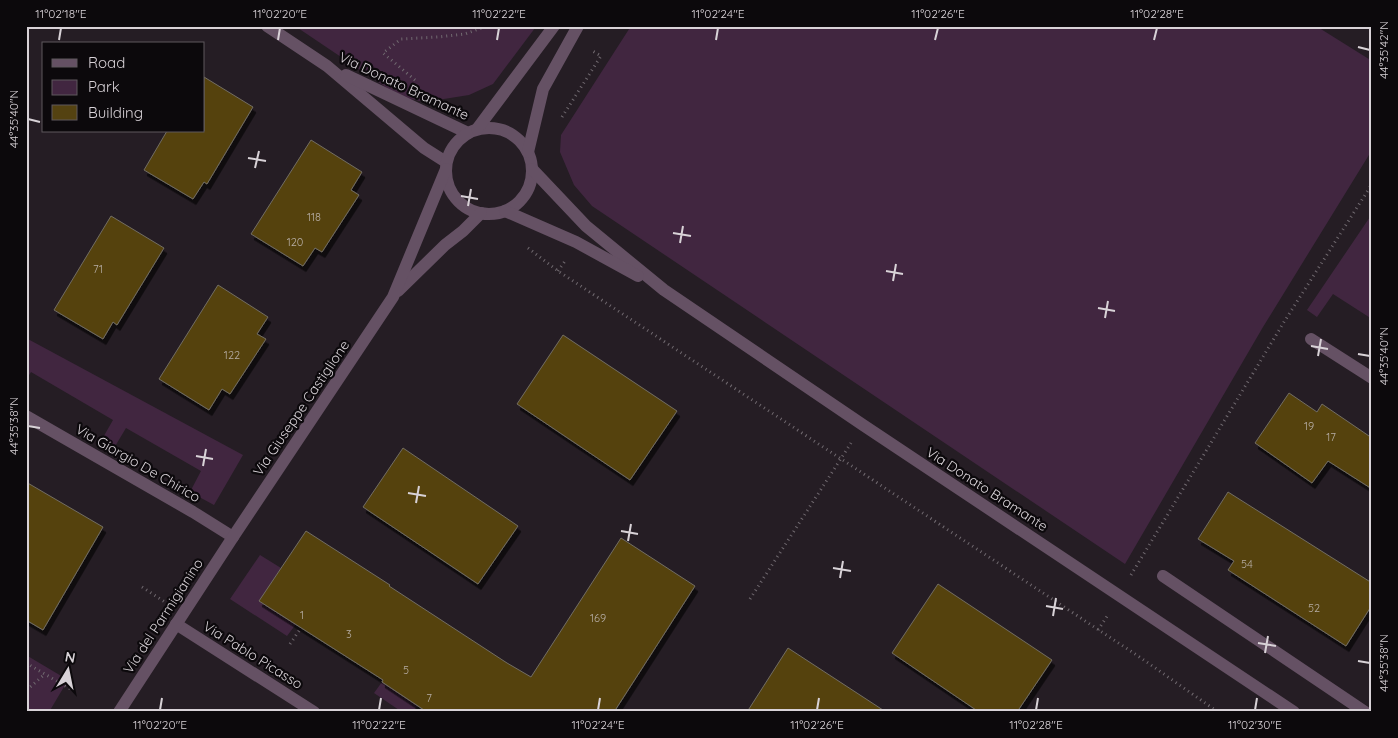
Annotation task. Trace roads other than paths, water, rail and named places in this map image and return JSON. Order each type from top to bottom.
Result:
[{"type":"street","name":"Via Donato Bramante","points":[[267,26],[327,66],[446,165]]},
{"type":"street","points":[[472,131],[554,26]]},
{"type":"street","points":[[528,152],[543,89],[578,26]]},
{"type":"street","name":"Via Donato Bramante","points":[[327,66],[412,108],[472,131]]},
{"type":"street","points":[[487,127],[507,131],[515,136],[528,152],[532,169],[531,182],[525,194],[516,204],[505,211],[493,214],[481,213],[467,208],[455,197],[448,184],[446,165],[450,151],[458,140],[472,131],[487,127]]},
{"type":"street","name":"Via Giuseppe Castiglione","points":[[393,297],[446,165]]},
{"type":"street","name":"Via Donato Bramante","points":[[532,169],[586,226],[664,290],[1294,712]]},
{"type":"street","name":"Via Donato Bramante","points":[[505,211],[576,242],[664,290]]},
{"type":"street","name":"Via Giuseppe Castiglione","points":[[233,537],[393,297],[445,245],[481,213]]},
{"type":"street","points":[[1311,339],[1372,378]]},
{"type":"street","name":"Via Giorgio De Chirico","points":[[26,416],[233,537]]},
{"type":"street","name":"Via del Parmigianino","points":[[119,712],[233,537]]},
{"type":"street","points":[[1163,576],[1365,712]]},
{"type":"street","name":"Via Pablo Picasso","points":[[176,624],[314,712]]}]
